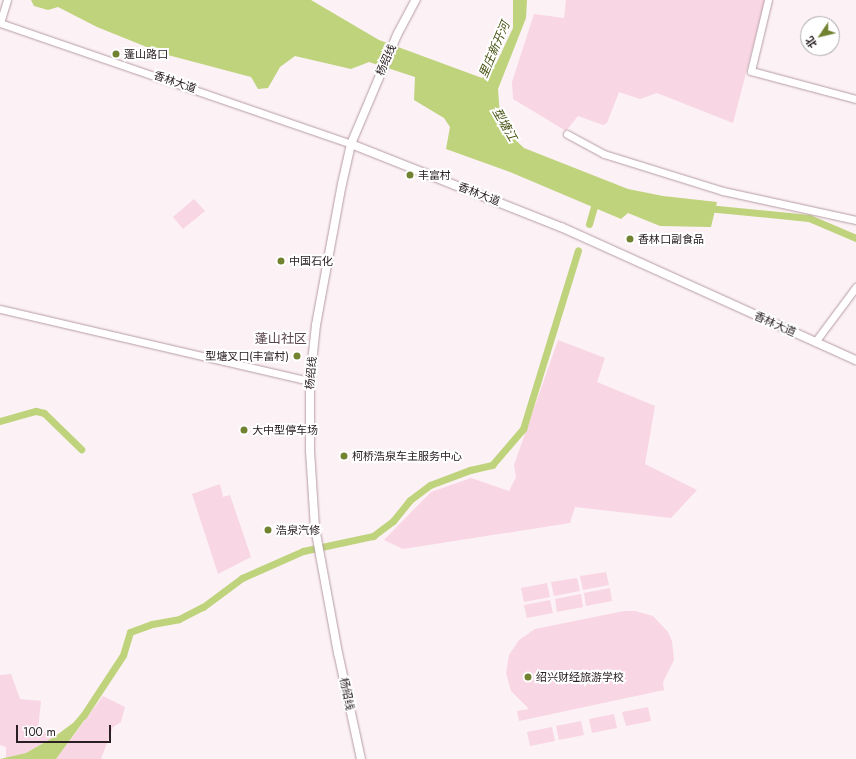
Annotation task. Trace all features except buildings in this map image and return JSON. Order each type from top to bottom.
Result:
[{"type":"main road","name":"杨绍线","points":[[361,759],[318,542],[310,451],[310,381],[316,325],[342,184],[351,144],[397,35],[416,0]]},
{"type":"main road","name":"香林大道","points":[[351,144],[561,227],[856,360]]},
{"type":"street","points":[[0,23],[7,0]]},
{"type":"street","points":[[768,0],[751,70],[856,99]]},
{"type":"street","name":"香林大道","points":[[0,23],[351,144]]},
{"type":"street","points":[[567,134],[604,154],[723,191],[856,220]]},
{"type":"street","points":[[815,342],[856,287]]},
{"type":"street","points":[[0,309],[310,381]]},
{"type":"shaded area","points":[[566,0],[765,0],[733,123],[657,93],[640,99],[619,92],[607,123],[603,125],[578,116],[566,131],[513,99],[512,82],[534,14],[564,18]]},
{"type":"shaded area","points":[[194,199],[205,211],[183,229],[173,217]]},
{"type":"shaded area","points":[[558,340],[605,358],[597,382],[655,406],[645,464],[697,490],[671,518],[575,507],[570,523],[403,549],[384,540],[431,492],[471,478],[509,491],[516,477],[514,465]]},
{"type":"shaded area","points":[[220,484],[223,497],[230,495],[251,557],[218,574],[192,494]]},
{"type":"shaded area","points":[[606,572],[609,585],[583,590],[580,576]]},
{"type":"shaded area","points":[[577,578],[580,591],[554,596],[551,582]]},
{"type":"shaded area","points":[[547,583],[550,597],[524,602],[521,588]]},
{"type":"shaded area","points":[[610,588],[612,601],[586,606],[584,593]]},
{"type":"shaded area","points":[[581,594],[583,607],[557,612],[555,599]]},
{"type":"shaded area","points":[[550,600],[553,613],[527,618],[524,605]]},
{"type":"shaded area","points":[[624,611],[635,611],[653,616],[668,632],[672,641],[674,660],[663,682],[664,690],[519,721],[517,711],[529,709],[511,691],[506,673],[509,655],[519,640],[535,629]]},
{"type":"shaded area","points":[[11,674],[20,699],[41,701],[38,729],[54,737],[26,753],[6,758],[6,747],[0,745],[0,675]]},
{"type":"shaded area","points":[[103,696],[125,707],[121,722],[113,727],[101,759],[56,759]]},
{"type":"shaded area","points":[[648,707],[651,721],[626,726],[622,712]]},
{"type":"shaded area","points":[[614,714],[617,728],[592,733],[589,719]]},
{"type":"shaded area","points":[[581,721],[584,735],[559,740],[556,726]]},
{"type":"shaded area","points":[[552,727],[555,741],[530,746],[527,732]]},
{"type":"water","points":[[31,0],[311,0],[379,40],[482,78],[496,64],[513,28],[513,0],[527,0],[526,18],[498,89],[500,116],[509,134],[524,148],[628,189],[663,196],[717,202],[711,227],[660,226],[628,213],[621,219],[510,172],[446,149],[450,127],[444,118],[414,100],[415,77],[369,62],[351,69],[295,56],[280,67],[268,88],[258,89],[251,77],[164,54],[97,27],[58,7],[48,10],[34,6]]},
{"type":"water","points":[[87,707],[91,711],[56,759],[0,759],[26,753],[54,737],[73,723]]},
{"type":"waterway","points":[[589,224],[596,199]]},
{"type":"waterway","name":"型塘江","points":[[707,208],[809,218],[856,238]]},
{"type":"waterway","points":[[83,716],[123,655],[130,632],[152,624],[179,619],[203,607],[242,578],[303,551],[373,536],[393,521],[410,500],[430,485],[470,470],[492,465],[523,429],[578,250]]},
{"type":"waterway","points":[[0,421],[36,411],[44,413],[81,449]]},
{"type":"place","name":"蓬山路口","points":[[116,54]]},
{"type":"place","name":"丰富村","points":[[410,175]]},
{"type":"place","name":"香林口副食品","points":[[630,239]]},
{"type":"place","name":"中国石化","points":[[281,261]]},
{"type":"place","name":"型塘叉口(丰富村)","points":[[297,356]]},
{"type":"place","name":"大中型停车场","points":[[244,430]]},
{"type":"place","name":"柯桥浩泉车主服务中心","points":[[344,456]]},
{"type":"place","name":"浩泉汽修","points":[[268,530]]},
{"type":"place","name":"绍兴财经旅游学校","points":[[528,677]]},
{"type":"district","name":"蓬山社区","points":[[281,339]]},
{"type":"water label","name":"里庄新开河","points":[[495,50]]}]
